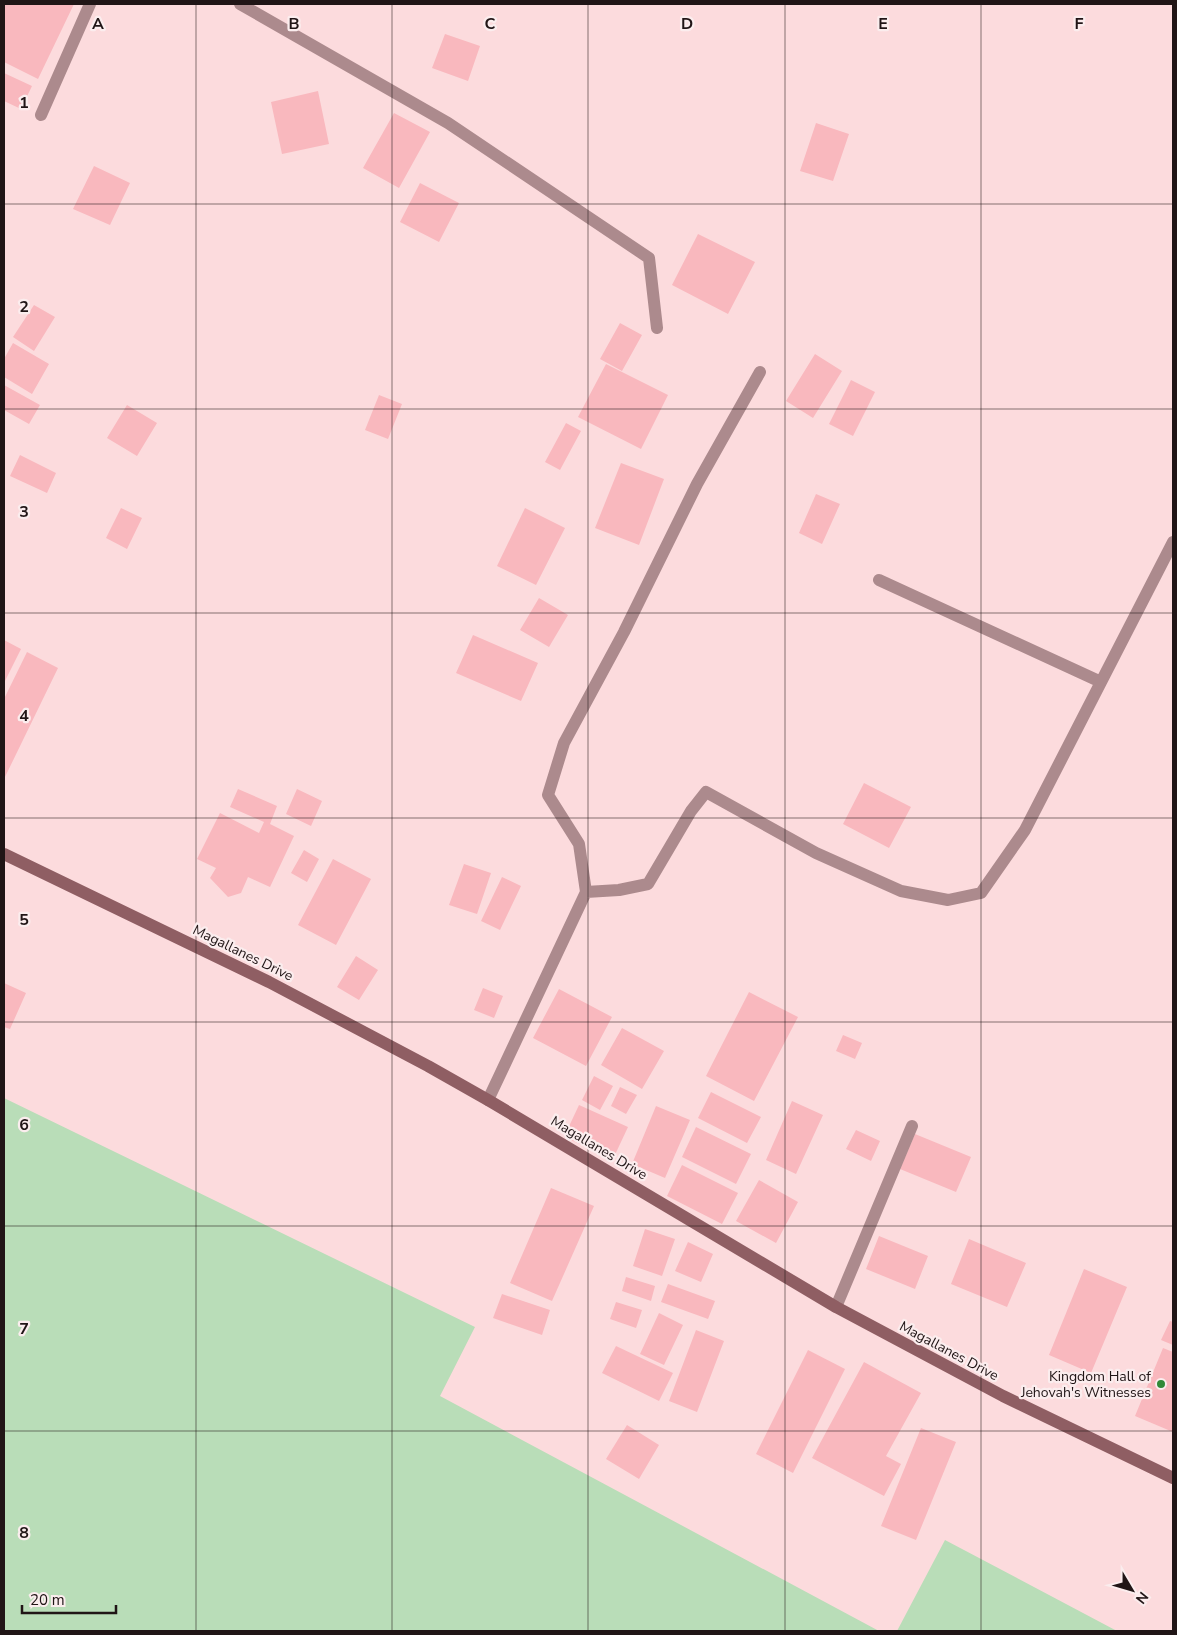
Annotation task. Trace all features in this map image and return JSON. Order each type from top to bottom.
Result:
[{"type":"street","points":[[41,115],[90,4]]},
{"type":"street","points":[[240,4],[448,123],[650,258],[658,328]]},
{"type":"street","points":[[488,1100],[586,892],[580,844],[548,795],[564,743],[624,632],[697,484],[760,372]]},
{"type":"street","points":[[586,892],[619,890],[648,884],[691,811],[706,792],[816,853],[901,891],[948,900],[981,893],[1025,830],[1173,542]]},
{"type":"street","points":[[879,580],[1101,682]]},
{"type":"street","name":"Magallanes Drive","points":[[4,854],[269,982],[488,1100],[836,1307],[1003,1396],[1173,1478]]},
{"type":"street","points":[[836,1307],[912,1126]]},
{"type":"green space","points":[[4,1098],[475,1327],[440,1396],[879,1631],[4,1631]]},
{"type":"green space","points":[[945,1540],[1117,1631],[897,1631]]},
{"type":"building","points":[[4,4],[74,4],[38,79],[4,62]]},
{"type":"building","points":[[445,34],[480,46],[468,81],[432,68]]},
{"type":"building","points":[[4,73],[32,86],[21,109],[4,101]]},
{"type":"building","points":[[318,91],[329,144],[282,154],[271,102]]},
{"type":"building","points":[[394,113],[430,132],[399,188],[363,168]]},
{"type":"building","points":[[816,123],[849,134],[833,181],[800,171]]},
{"type":"building","points":[[94,166],[130,183],[110,225],[73,209]]},
{"type":"building","points":[[420,183],[459,203],[439,242],[400,222]]},
{"type":"building","points":[[698,234],[755,262],[728,314],[672,285]]},
{"type":"building","points":[[34,305],[55,317],[34,351],[13,337]]},
{"type":"building","points":[[620,323],[642,335],[622,371],[600,359]]},
{"type":"building","points":[[13,343],[49,364],[32,394],[4,377],[4,359]]},
{"type":"building","points":[[815,354],[842,371],[813,418],[786,401]]},
{"type":"building","points":[[606,364],[668,395],[641,449],[578,417]]},
{"type":"building","points":[[851,380],[875,392],[853,436],[829,424]]},
{"type":"building","points":[[4,385],[40,405],[29,424],[4,410]]},
{"type":"building","points":[[379,395],[402,404],[388,439],[365,430]]},
{"type":"building","points":[[127,405],[157,423],[137,456],[107,438]]},
{"type":"building","points":[[566,423],[581,431],[560,470],[545,462]]},
{"type":"building","points":[[20,455],[56,473],[47,493],[10,476]]},
{"type":"building","points":[[621,463],[664,479],[639,545],[595,528]]},
{"type":"building","points":[[816,494],[840,504],[822,544],[799,533]]},
{"type":"building","points":[[121,508],[142,518],[127,549],[106,538]]},
{"type":"building","points":[[525,508],[565,528],[536,585],[497,566]]},
{"type":"building","points":[[539,598],[568,615],[549,647],[520,630]]},
{"type":"building","points":[[473,635],[538,663],[521,701],[456,673]]},
{"type":"building","points":[[4,640],[21,649],[4,683]]},
{"type":"building","points":[[27,652],[58,668],[4,779],[4,699]]},
{"type":"building","points":[[864,783],[911,807],[889,848],[843,824]]},
{"type":"building","points":[[238,789],[277,806],[270,824],[294,836],[270,887],[248,877],[241,893],[228,897],[210,878],[216,868],[197,859],[220,813],[259,833],[264,822],[230,807]]},
{"type":"building","points":[[297,789],[322,801],[311,826],[286,814]]},
{"type":"building","points":[[304,850],[319,859],[307,882],[291,873]]},
{"type":"building","points":[[333,859],[371,879],[336,945],[298,925]]},
{"type":"building","points":[[464,864],[491,873],[477,914],[449,905]]},
{"type":"building","points":[[502,877],[521,886],[500,930],[481,921]]},
{"type":"building","points":[[356,956],[378,970],[359,1000],[337,987]]},
{"type":"building","points":[[4,983],[26,993],[10,1029],[4,1027]]},
{"type":"building","points":[[483,988],[503,996],[494,1018],[474,1010]]},
{"type":"building","points":[[559,989],[612,1017],[586,1066],[533,1038]]},
{"type":"building","points":[[749,992],[798,1017],[754,1101],[706,1076]]},
{"type":"building","points":[[622,1028],[664,1051],[642,1089],[601,1065]]},
{"type":"building","points":[[843,1035],[862,1043],[855,1059],[836,1051]]},
{"type":"building","points":[[594,1076],[613,1086],[600,1110],[582,1100]]},
{"type":"building","points":[[620,1087],[637,1095],[626,1114],[611,1106]]},
{"type":"building","points":[[711,1092],[761,1117],[747,1143],[698,1118]]},
{"type":"building","points":[[792,1101],[823,1115],[796,1174],[766,1160]]},
{"type":"building","points":[[579,1105],[628,1127],[613,1159],[564,1137]]},
{"type":"building","points":[[656,1106],[690,1120],[665,1178],[632,1164]]},
{"type":"building","points":[[696,1127],[751,1154],[736,1184],[682,1157]]},
{"type":"building","points":[[856,1130],[880,1141],[871,1161],[846,1149]]},
{"type":"building","points":[[915,1134],[971,1157],[956,1192],[900,1169]]},
{"type":"building","points":[[682,1165],[738,1193],[722,1224],[667,1196]]},
{"type":"building","points":[[759,1180],[798,1202],[776,1243],[736,1221]]},
{"type":"building","points":[[551,1188],[594,1206],[552,1301],[510,1283]]},
{"type":"building","points":[[645,1229],[675,1239],[662,1276],[633,1266]]},
{"type":"building","points":[[879,1236],[928,1256],[915,1289],[866,1269]]},
{"type":"building","points":[[969,1239],[1026,1263],[1007,1307],[951,1284]]},
{"type":"building","points":[[688,1242],[713,1254],[701,1282],[675,1271]]},
{"type":"building","points":[[1084,1269],[1127,1287],[1091,1373],[1049,1355]]},
{"type":"building","points":[[626,1277],[655,1286],[651,1301],[622,1291]]},
{"type":"building","points":[[668,1284],[715,1301],[708,1319],[661,1302]]},
{"type":"building","points":[[502,1294],[550,1310],[542,1335],[493,1318]]},
{"type":"building","points":[[616,1302],[642,1310],[636,1328],[610,1319]]},
{"type":"building","points":[[659,1313],[683,1325],[664,1365],[640,1354]]},
{"type":"building","points":[[1170,1321],[1173,1322],[1173,1345],[1161,1340]]},
{"type":"building","points":[[696,1330],[724,1341],[697,1412],[669,1401]]},
{"type":"building","points":[[616,1346],[673,1373],[659,1401],[602,1373]]},
{"type":"building","name":"Kingdom Hall of Jehovah's Witnesses","points":[[1163,1348],[1173,1352],[1173,1432],[1135,1416]]},
{"type":"building","points":[[808,1350],[845,1369],[793,1473],[756,1454]]},
{"type":"building","points":[[864,1362],[921,1393],[886,1456],[901,1464],[884,1496],[812,1458]]},
{"type":"building","points":[[627,1425],[659,1445],[639,1479],[606,1459]]},
{"type":"building","points":[[921,1428],[956,1442],[916,1540],[881,1526]]},
{"type":"place","name":"Kingdom Hall of Jehovah's Witnesses","points":[[1161,1384]]}]
